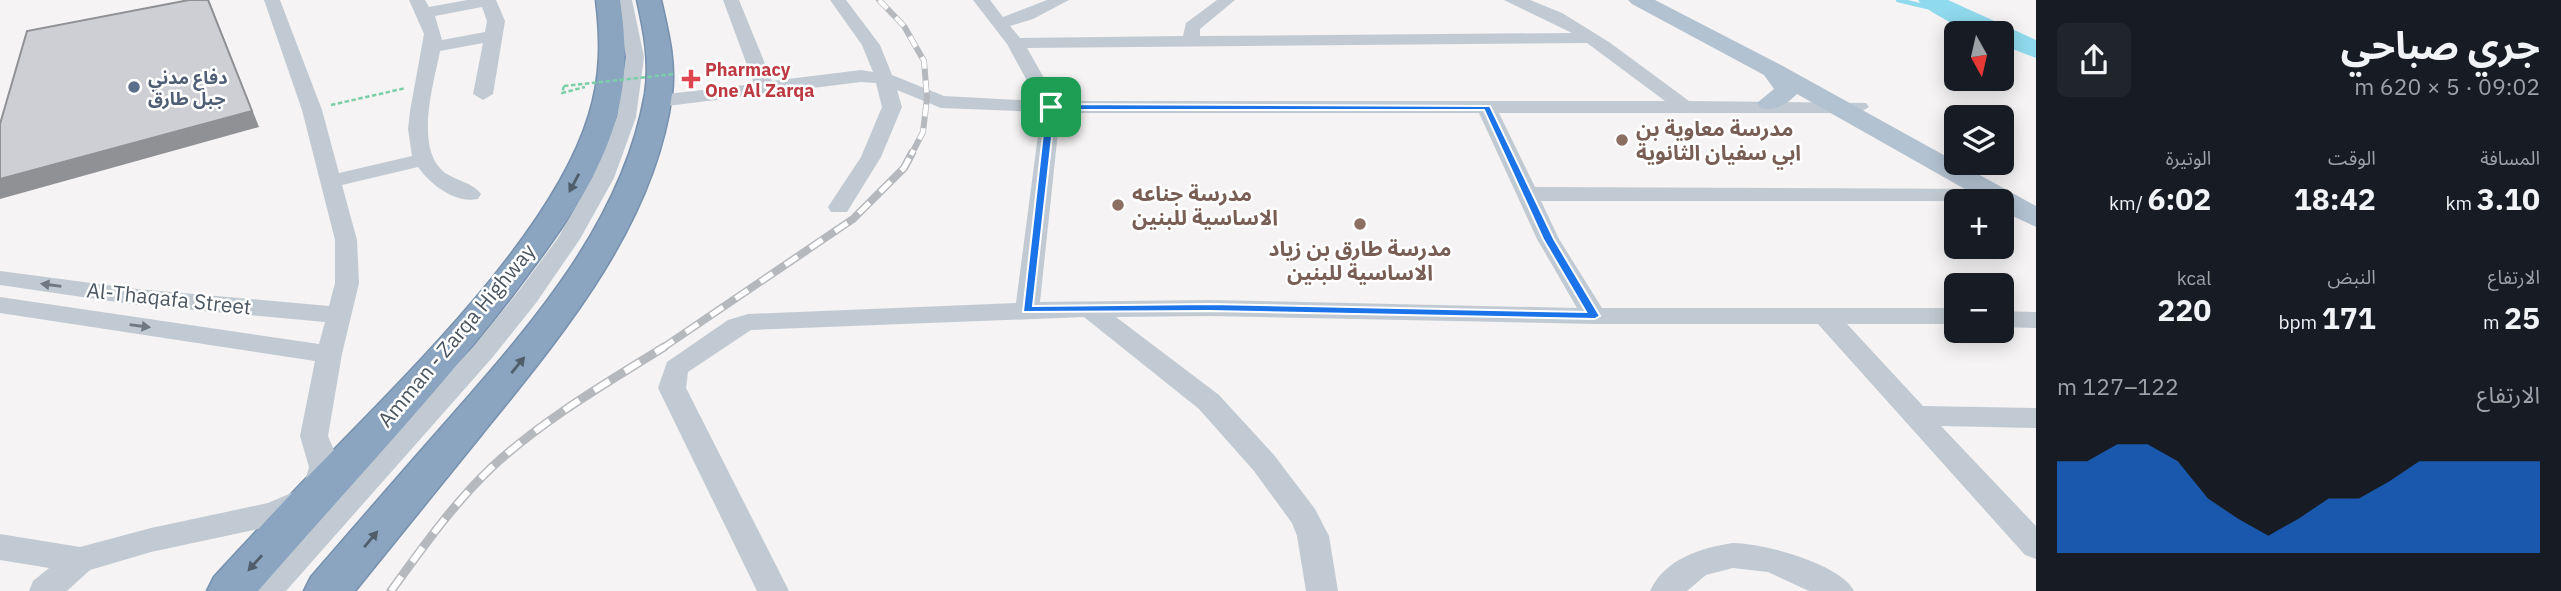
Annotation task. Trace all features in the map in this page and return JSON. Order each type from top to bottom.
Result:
[{"type":"highway","name":"Amman - Zarqa Highway","points":[[230,591],[471,324],[520,263],[571,190],[597,133],[611,84],[614,43],[608,0]]},
{"type":"highway","points":[[327,591],[499,388],[559,312],[619,212],[666,88],[649,0]]},
{"type":"main road","points":[[1639,0],[1944,156]]},
{"type":"main road","points":[[1654,0],[1842,104],[1898,141],[1984,189]]},
{"type":"main road","points":[[1769,103],[1787,91],[1773,69]]},
{"type":"main road","points":[[1797,109],[1898,141]]},
{"type":"main road","points":[[1978,175],[2036,208]]},
{"type":"main road","points":[[2014,206],[2036,218]]},
{"type":"street","points":[[0,547],[80,560],[151,540],[273,514],[314,496],[322,481],[323,455],[314,436],[329,354],[347,283],[346,240],[312,110],[272,0]]},
{"type":"street","points":[[470,194],[452,189],[438,179],[421,160],[418,138],[433,35],[421,6],[488,0],[496,20],[483,94]]},
{"type":"street","points":[[266,591],[466,372],[503,328],[571,237],[603,178],[627,107],[632,83],[633,38],[631,19],[624,0]]},
{"type":"street","points":[[282,591],[506,339],[548,285],[590,222],[622,155],[639,92],[643,45],[633,0]]},
{"type":"street","points":[[732,0],[765,88]]},
{"type":"street","points":[[838,0],[871,45],[892,100],[890,117],[872,157],[839,207]]},
{"type":"street","points":[[981,0],[1015,43],[1051,107],[1027,310]]},
{"type":"street","points":[[1001,23],[1061,0]]},
{"type":"street","points":[[1191,40],[1192,27],[1227,0]]},
{"type":"street","points":[[1513,0],[1538,7],[1589,38],[1686,108]]},
{"type":"street","points":[[432,47],[494,36]]},
{"type":"street","points":[[1015,43],[1589,38]]},
{"type":"street","points":[[666,88],[765,88],[861,76],[886,79],[941,102],[1051,107],[1797,109],[1842,104]]},
{"type":"street","points":[[1739,107],[1769,103],[1842,104]]},
{"type":"street","points":[[1487,108],[1548,239],[1595,316]]},
{"type":"street","points":[[330,181],[421,160]]},
{"type":"street","points":[[1525,194],[1944,194]]},
{"type":"street","name":"Al-Thaqafa Street","points":[[0,278],[137,297],[338,315]]},
{"type":"street","name":"Al-Thaqafa Street","points":[[0,305],[329,354]]},
{"type":"street","points":[[773,591],[674,395],[676,368],[737,326],[748,322],[1027,310],[1210,307],[1595,316],[1944,316]]},
{"type":"street","points":[[1089,309],[1209,402],[1264,463],[1309,527],[1319,565],[1322,591]]},
{"type":"street","points":[[1824,315],[2036,546]]},
{"type":"street","points":[[2014,319],[2036,320]]},
{"type":"street","points":[[1915,416],[2036,418]]},
{"type":"street","points":[[1666,591],[1693,567],[1725,555],[1771,558],[1838,591]]},
{"type":"street","points":[[45,591],[80,560]]},
{"type":"path","points":[[312,110],[425,83]]},
{"type":"path","points":[[570,89],[570,92],[562,93],[564,86],[666,88]]},
{"type":"building","name":"دفاع مدني جبل طارق","points":[[189,0],[208,0],[252,111],[0,179],[0,124],[27,31]]},
{"type":"waterway","points":[[1898,0],[1953,13]]},
{"type":"waterway","points":[[1930,0],[1971,21]]},
{"type":"waterway","points":[[2014,40],[2036,50]]},
{"type":"railway","points":[[879,0],[904,26],[924,61],[927,98],[923,132],[911,155]]},
{"type":"railway","points":[[663,347],[853,219],[904,168],[912,153]]},
{"type":"railway","points":[[391,591],[452,511],[492,467],[554,418],[663,347]]},
{"type":"place","name":"Pharmacy One Al Zarqa","points":[[691,79]]},
{"type":"place","name":"دفاع مدني جبل طارق","points":[[134,87]]},
{"type":"place","name":"مدرسة معاوية بن ابي سفيان الثانوية","points":[[1622,140]]},
{"type":"place","name":"مدرسة جناعه الاساسية للبنين","points":[[1118,205]]},
{"type":"place","name":"مدرسة طارق بن زياد الاساسية للبنين","points":[[1360,224]]},
{"type":"route","points":[[1051,107],[1487,108],[1548,239],[1595,316],[1210,307],[1027,310],[1051,107]]}]
